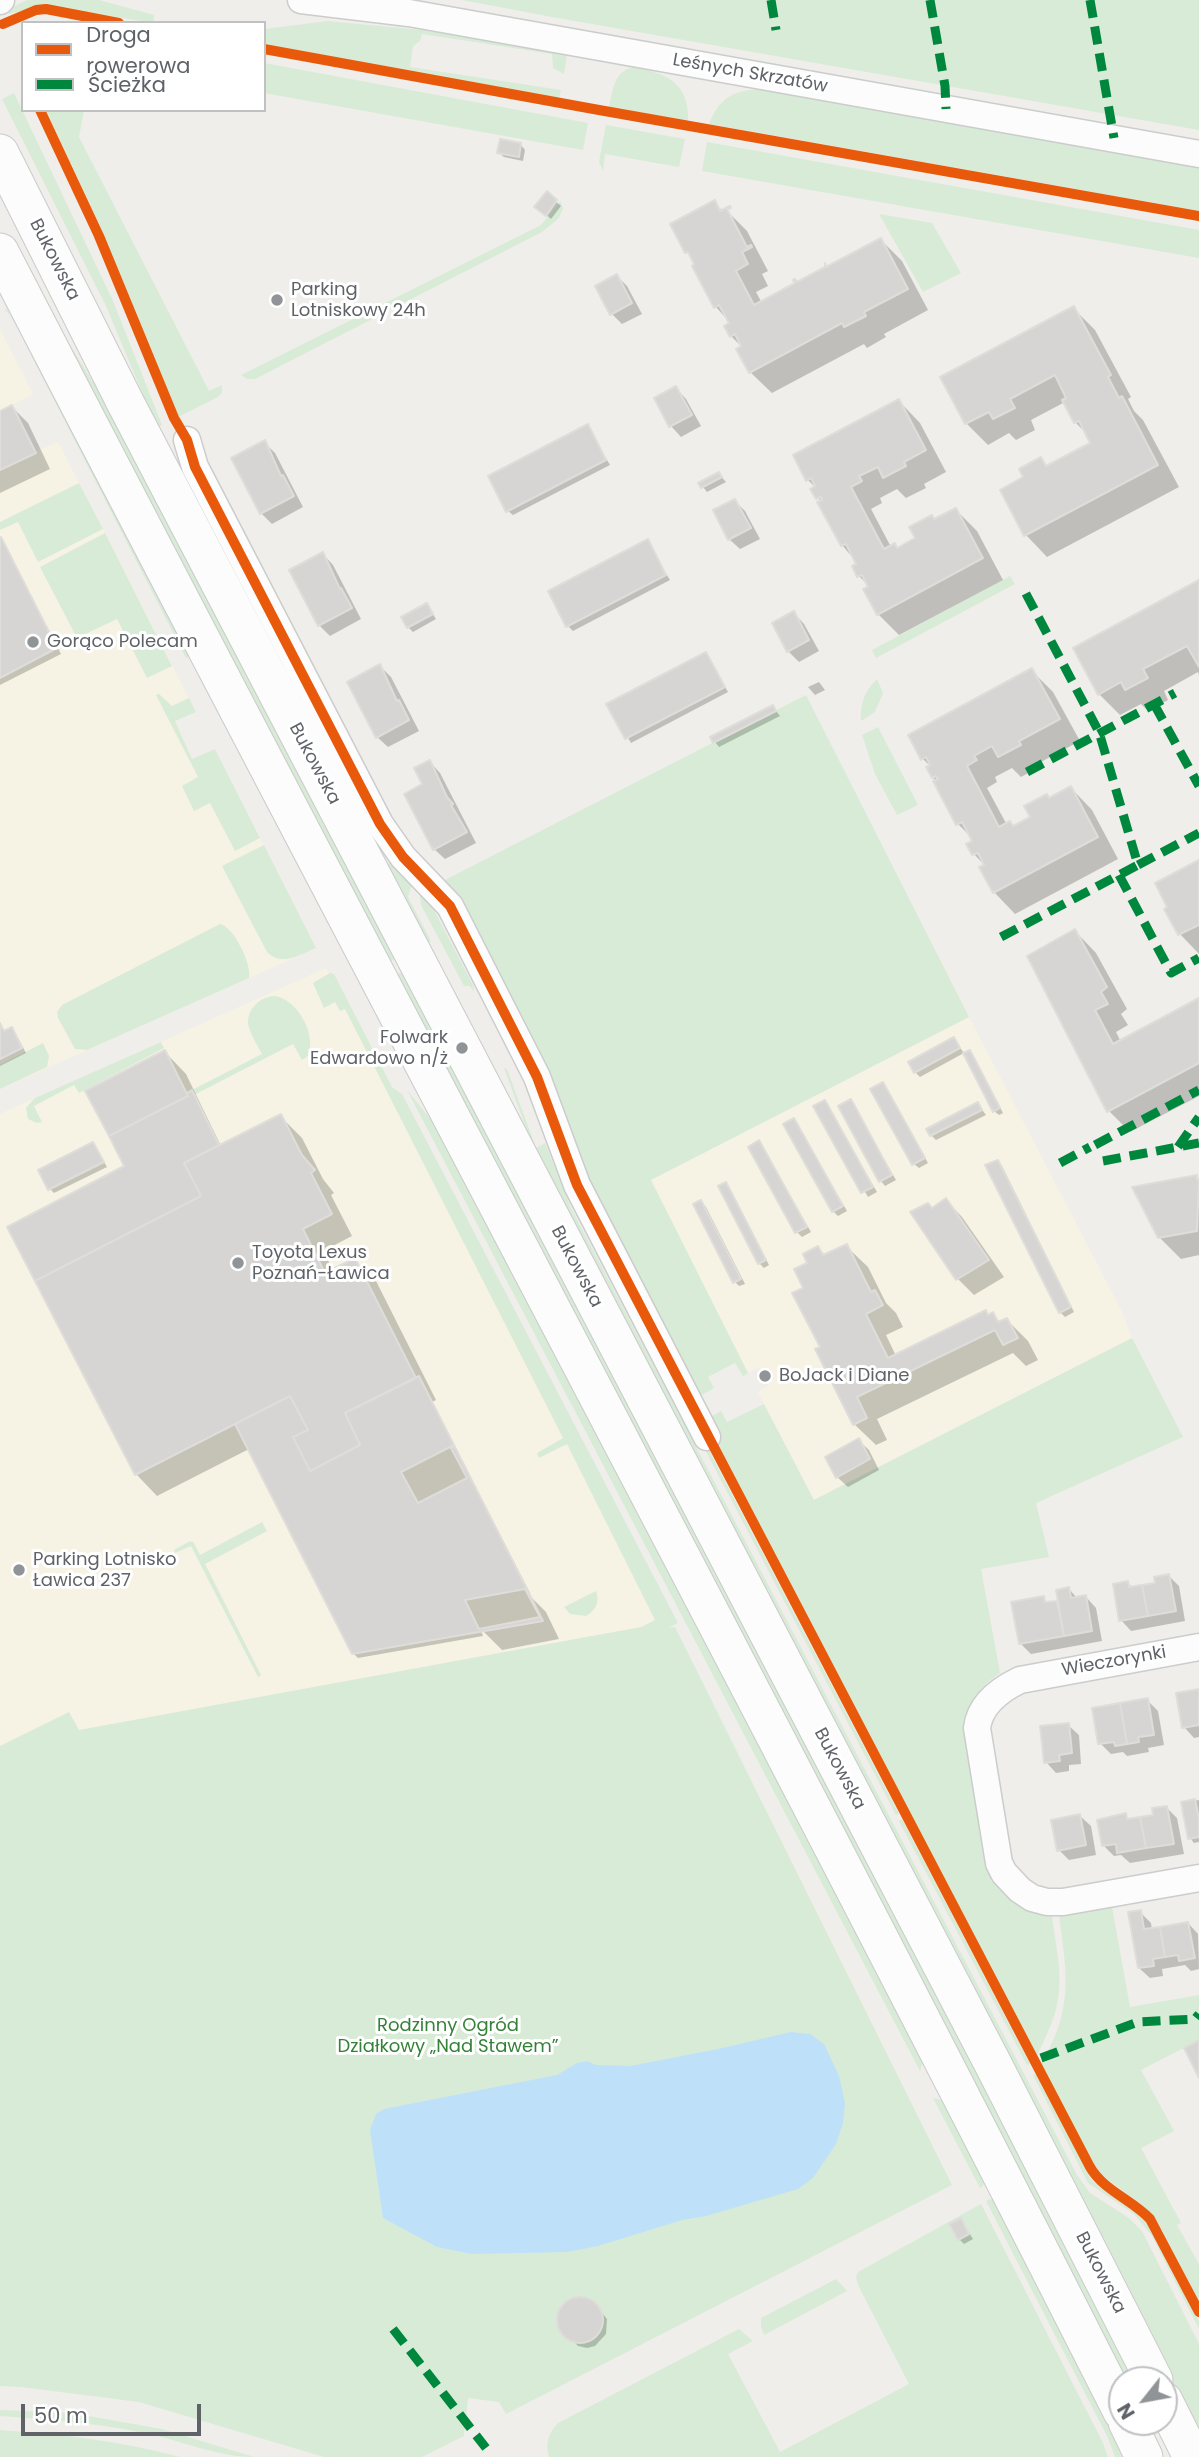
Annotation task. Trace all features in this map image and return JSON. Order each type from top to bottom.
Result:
[{"type":"main road","name":"Bukowska","points":[[0,153],[125,402],[980,2039],[1147,2366]]},
{"type":"main road","points":[[0,252],[949,2072],[1108,2384]]},
{"type":"main road","points":[[1178,2429],[1192,2457]]},
{"type":"main road","points":[[1134,2436],[1144,2457]]},
{"type":"street","name":"Leśnych Skrzatów","points":[[301,0],[409,13],[1199,153]]},
{"type":"street","points":[[187,440],[195,467],[380,824],[403,857],[450,906],[537,1077],[577,1185],[707,1437]]},
{"type":"street","name":"Wieczorynki","points":[[1199,1647],[1029,1677],[1006,1687],[992,1698],[978,1721],[977,1735],[999,1863],[1014,1884],[1032,1898],[1063,1902],[1199,1878]]},
{"type":"shaded area","points":[[0,329],[33,394],[12,405],[35,452],[58,442],[196,712],[175,721],[192,759],[215,749],[316,948],[0,1089]]},
{"type":"shaded area","name":"Toyota Lexus Poznań-Ławica","points":[[326,968],[663,1629],[0,1749],[0,1114]]},
{"type":"shaded area","points":[[969,1017],[1122,1312],[1132,1338],[813,1500],[758,1392],[769,1385],[760,1367],[748,1373],[650,1180]]},
{"type":"green space","points":[[27,0],[99,0],[154,15],[154,21],[43,5],[9,14],[4,11]]},
{"type":"green space","points":[[462,0],[1199,0],[1199,130],[552,17]]},
{"type":"green space","points":[[327,21],[422,30],[567,54],[564,74],[553,68],[552,54],[422,34],[420,41],[413,46],[410,67],[561,90],[559,98],[266,44],[266,29]]},
{"type":"green space","points":[[266,63],[588,123],[583,150],[266,93]]},
{"type":"green space","points":[[633,67],[656,73],[674,82],[685,97],[688,121],[609,107],[618,77]]},
{"type":"green space","points":[[763,89],[1199,165],[1199,211],[709,124],[718,107],[730,96]]},
{"type":"green space","points":[[14,93],[113,301],[162,425],[159,427],[387,864],[394,861],[413,880],[408,897],[431,941],[426,944],[154,421],[106,306],[2,99]]},
{"type":"green space","points":[[47,112],[84,112],[79,137],[209,391],[222,385],[222,392],[218,397],[178,417],[98,221]]},
{"type":"green space","points":[[606,125],[685,139],[679,167],[605,154],[603,171],[599,162]]},
{"type":"green space","points":[[707,142],[1199,230],[1199,258],[702,171]]},
{"type":"green space","points":[[560,201],[563,208],[559,218],[542,232],[255,379],[247,379],[241,375],[541,225]]},
{"type":"green space","points":[[879,214],[932,223],[961,273],[923,292]]},
{"type":"green space","points":[[19,332],[167,611],[189,656],[186,658]]},
{"type":"green space","points":[[73,350],[100,393],[397,958],[387,963],[69,352]]},
{"type":"green space","points":[[79,483],[103,529],[38,562],[18,522],[0,530],[0,522]]},
{"type":"green space","points":[[105,533],[172,666],[147,678],[117,619],[77,638],[40,567]]},
{"type":"green space","points":[[1010,576],[1015,584],[876,658],[872,650]]},
{"type":"green space","points":[[877,679],[883,693],[875,712],[861,721],[864,698]]},
{"type":"green space","points":[[159,694],[172,706],[189,698],[196,712],[175,721],[192,759],[215,749],[260,838],[235,851],[210,803],[194,811],[182,786],[198,777],[156,695]]},
{"type":"green space","points":[[806,695],[969,1017],[651,1180],[748,1373],[743,1376],[735,1363],[708,1377],[714,1388],[698,1397],[594,1198],[443,881]]},
{"type":"green space","points":[[878,727],[918,805],[897,815],[875,774],[862,735]]},
{"type":"green space","points":[[264,845],[316,948],[291,958],[279,959],[267,952],[222,866]]},
{"type":"green space","points":[[420,896],[423,896],[435,912],[473,985],[474,992],[470,986],[464,986],[421,905]]},
{"type":"green space","points":[[220,924],[231,932],[241,947],[248,964],[249,978],[87,1050],[75,1049],[58,1018],[57,1012],[62,1005]]},
{"type":"green space","points":[[404,971],[1130,2366],[1116,2366],[394,976]]},
{"type":"green space","name":"Rodzinny Ogród Działkowy „Nad Stawem”","points":[[330,973],[334,974],[392,1087],[402,1094],[678,1623],[668,1628],[675,1627],[952,2185],[506,2414],[499,2402],[468,2398],[464,2436],[422,2457],[324,2457],[139,2402],[0,2386],[0,1746],[69,1712],[79,1730],[641,1627],[655,1620],[567,1444],[539,1458],[537,1453],[563,1438],[345,1009],[340,1011],[335,1002],[324,1008],[313,983]]},
{"type":"green space","points":[[275,996],[291,1004],[304,1020],[310,1038],[308,1056],[302,1060],[293,1044],[194,1095],[192,1090],[262,1054],[249,1028],[249,1016],[259,1002]]},
{"type":"green space","points":[[161,1042],[164,1048],[79,1093],[74,1085],[34,1106],[42,1122],[28,1119],[26,1108],[35,1098]]},
{"type":"green space","points":[[43,1043],[49,1056],[47,1067],[0,1089],[0,1065]]},
{"type":"green space","points":[[504,1068],[507,1069],[536,1148],[545,1143],[571,1208],[1077,2175],[1090,2193],[1129,2218],[1142,2231],[1199,2344],[1199,2434],[1178,2393],[1178,2366],[1164,2366],[536,1155]]},
{"type":"green space","points":[[407,1090],[437,1127],[924,2058],[920,2071]]},
{"type":"green space","points":[[1132,1338],[1183,1437],[1036,1503],[1049,1557],[981,1569],[1000,1673],[978,1693],[966,1720],[991,1874],[1016,1903],[1052,1916],[1058,1957],[1060,1978],[1057,2007],[1036,2057],[712,1434],[709,1418],[721,1411],[727,1422],[764,1404],[814,1500]]},
{"type":"green space","points":[[703,1439],[899,1814],[896,1815],[700,1440]]},
{"type":"green space","points":[[262,1522],[267,1531],[205,1564],[261,1675],[258,1677],[191,1546],[175,1553],[174,1550],[190,1541],[200,1555]]},
{"type":"green space","points":[[596,1591],[596,1605],[586,1616],[570,1614],[564,1607]]},
{"type":"green space","points":[[902,1819],[1030,2064],[1027,2065],[899,1821]]},
{"type":"green space","points":[[1112,1907],[1130,2007],[1199,1995],[1199,2040],[1141,2070],[1174,2131],[1141,2148],[1181,2223],[1177,2225],[1199,2264],[1199,2302],[1153,2216],[1099,2173],[1040,2065],[1051,2045],[1063,2009],[1065,1975],[1059,1916]]},
{"type":"green space","points":[[1036,2074],[1091,2180],[1147,2221],[1199,2321],[1199,2329],[1152,2236],[1134,2214],[1088,2183],[1033,2075]]},
{"type":"green space","points":[[933,2098],[945,2101],[986,2178],[980,2188]]},
{"type":"green space","points":[[986,2201],[998,2201],[1104,2412],[1108,2422],[1108,2436],[1114,2436],[1122,2457],[1115,2457],[1108,2438]]},
{"type":"green space","points":[[981,2204],[1108,2457],[549,2457],[548,2439],[558,2423],[739,2329],[753,2341],[728,2354],[780,2452],[909,2384],[858,2285],[858,2272]]},
{"type":"green space","points":[[836,2279],[847,2291],[764,2335],[761,2318]]},
{"type":"green space","points":[[0,2410],[71,2413],[162,2429],[254,2457],[226,2454],[158,2436],[108,2427],[0,2416]]},
{"type":"green space","points":[[0,2430],[90,2439],[180,2457],[0,2457]]},
{"type":"water","points":[[791,2032],[810,2034],[824,2044],[839,2076],[845,2103],[843,2123],[836,2144],[813,2178],[798,2189],[598,2246],[567,2252],[472,2254],[437,2247],[383,2218],[370,2130],[376,2114],[384,2109],[557,2075],[577,2063],[587,2061],[596,2065],[630,2066]]},
{"type":"building","points":[[500,139],[521,143],[519,157],[497,153]]},
{"type":"building","points":[[547,191],[557,200],[546,216],[534,207]]},
{"type":"building","points":[[715,200],[720,211],[730,206],[731,208],[727,209],[747,247],[752,247],[742,252],[748,264],[736,271],[754,305],[795,283],[793,280],[797,282],[825,267],[825,263],[826,267],[881,238],[908,289],[864,312],[866,316],[844,327],[842,323],[749,373],[736,349],[741,346],[735,334],[730,337],[724,326],[729,323],[719,305],[714,308],[692,266],[694,264],[688,252],[685,253],[670,224]]},
{"type":"building","points":[[617,274],[632,303],[610,315],[595,286]]},
{"type":"building","points":[[1074,306],[1111,375],[1108,377],[1119,398],[1122,396],[1158,465],[1024,536],[1000,490],[1023,477],[1019,469],[1041,457],[1046,466],[1090,443],[1079,421],[1074,423],[1062,400],[1066,398],[1055,375],[1010,399],[1015,408],[993,419],[989,412],[965,424],[940,377]]},
{"type":"building","points":[[676,386],[692,415],[669,427],[654,398]]},
{"type":"building","points":[[899,399],[926,450],[904,462],[906,466],[883,478],[878,467],[859,476],[862,481],[851,487],[884,549],[895,543],[897,548],[915,538],[909,527],[932,515],[934,519],[956,508],[983,558],[877,615],[863,589],[868,587],[862,575],[857,577],[852,566],[856,564],[846,544],[841,546],[817,502],[822,500],[821,497],[816,499],[810,489],[815,486],[811,478],[806,481],[793,455]]},
{"type":"building","points":[[12,405],[36,453],[0,470],[0,411]]},
{"type":"building","points":[[588,424],[606,460],[506,512],[488,476]]},
{"type":"building","points":[[265,440],[281,476],[283,475],[294,496],[260,514],[231,458]]},
{"type":"building","points":[[719,472],[722,477],[701,488],[698,483]]},
{"type":"building","points":[[735,499],[751,528],[728,540],[713,510]]},
{"type":"building","points":[[0,538],[57,648],[0,678]]},
{"type":"building","points":[[648,539],[666,575],[566,627],[548,591]]},
{"type":"building","points":[[323,552],[352,608],[318,626],[289,570]]},
{"type":"building","points":[[1199,580],[1199,667],[1187,646],[1143,669],[1148,678],[1125,690],[1121,682],[1098,695],[1073,648]]},
{"type":"building","points":[[427,603],[433,614],[407,628],[401,617]]},
{"type":"building","points":[[794,611],[809,640],[787,652],[772,623]]},
{"type":"building","points":[[706,652],[725,687],[625,739],[606,704]]},
{"type":"building","points":[[380,664],[409,720],[376,738],[347,682]]},
{"type":"building","points":[[1032,668],[1060,719],[1019,741],[1021,745],[998,757],[992,746],[974,756],[977,760],[967,766],[999,827],[1010,821],[1013,826],[1030,817],[1024,806],[1047,794],[1049,798],[1071,786],[1098,837],[993,893],[979,867],[984,865],[978,853],[972,855],[966,844],[972,841],[962,822],[956,825],[933,781],[938,779],[936,776],[932,778],[926,767],[930,765],[926,757],[921,760],[908,735]]},
{"type":"building","points":[[773,705],[776,711],[713,743],[710,737]]},
{"type":"building","points":[[430,760],[467,832],[433,850],[404,794],[422,784],[414,768]]},
{"type":"building","points":[[1199,860],[1199,925],[1178,935],[1164,909],[1167,907],[1155,883]]},
{"type":"building","points":[[1075,929],[1107,987],[1101,992],[1108,1004],[1095,1010],[1113,1044],[1199,998],[1199,1063],[1107,1112],[1027,956]]},
{"type":"building","points":[[0,1024],[4,1031],[12,1027],[22,1048],[0,1059]]},
{"type":"building","points":[[954,1037],[960,1048],[914,1073],[908,1062]]},
{"type":"building","points":[[165,1050],[188,1096],[109,1136],[85,1091]]},
{"type":"building","points":[[970,1050],[1000,1108],[993,1112],[963,1053]]},
{"type":"building","points":[[883,1082],[925,1158],[912,1165],[870,1089]]},
{"type":"building","points":[[192,1090],[219,1145],[184,1163],[201,1196],[35,1281],[7,1227],[124,1166],[109,1136],[188,1096],[187,1093]]},
{"type":"building","points":[[851,1099],[892,1175],[879,1182],[838,1106]]},
{"type":"building","points":[[825,1100],[873,1187],[861,1193],[813,1106]]},
{"type":"building","points":[[978,1102],[982,1110],[930,1136],[926,1129]]},
{"type":"building","points":[[281,1114],[302,1155],[315,1170],[311,1173],[332,1214],[303,1229],[325,1273],[355,1258],[416,1378],[345,1413],[360,1445],[310,1471],[293,1437],[308,1430],[290,1396],[135,1475],[35,1281],[201,1196],[184,1163]]},
{"type":"building","points":[[794,1118],[843,1206],[832,1212],[783,1124]]},
{"type":"building","points":[[759,1140],[807,1227],[795,1233],[748,1147]]},
{"type":"building","points":[[93,1142],[104,1162],[48,1190],[38,1170]]},
{"type":"building","points":[[998,1160],[1071,1307],[1059,1313],[985,1165]]},
{"type":"building","points":[[1197,1175],[1197,1231],[1158,1238],[1132,1187]]},
{"type":"building","points":[[726,1182],[766,1260],[758,1264],[718,1186]]},
{"type":"building","points":[[946,1198],[989,1260],[956,1280],[910,1212],[928,1203],[932,1208]]},
{"type":"building","points":[[701,1200],[741,1279],[733,1283],[693,1204]]},
{"type":"building","points":[[847,1244],[871,1292],[875,1290],[883,1305],[866,1314],[888,1358],[986,1310],[988,1315],[993,1312],[998,1322],[1007,1318],[1018,1338],[1003,1345],[995,1330],[857,1397],[867,1418],[853,1425],[815,1349],[820,1347],[792,1293],[803,1288],[794,1269],[807,1263],[803,1254],[818,1246],[823,1255]]},
{"type":"building","points":[[419,1376],[543,1621],[352,1654],[235,1424],[290,1396],[308,1430],[293,1437],[310,1471],[360,1445],[345,1413]]},
{"type":"building","points":[[859,1438],[870,1459],[836,1478],[825,1457]]},
{"type":"building","points":[[454,1445],[451,1448],[467,1478],[418,1503],[401,1472]]},
{"type":"building","points":[[1169,1574],[1176,1611],[1148,1616],[1142,1585],[1155,1583],[1154,1577]]},
{"type":"building","points":[[1128,1581],[1129,1587],[1142,1585],[1148,1616],[1119,1621],[1113,1584]]},
{"type":"building","points":[[1069,1587],[1071,1598],[1086,1595],[1092,1631],[1064,1636],[1056,1590]]},
{"type":"building","points":[[525,1589],[540,1617],[479,1629],[465,1600]]},
{"type":"building","points":[[1044,1596],[1045,1602],[1057,1601],[1064,1636],[1019,1644],[1011,1602]]},
{"type":"building","points":[[1199,1689],[1199,1725],[1182,1728],[1176,1693]]},
{"type":"building","points":[[1148,1698],[1154,1735],[1138,1737],[1139,1742],[1127,1744],[1120,1703]]},
{"type":"building","points":[[1120,1703],[1127,1744],[1098,1744],[1092,1708]]},
{"type":"building","points":[[1069,1723],[1072,1753],[1059,1755],[1060,1761],[1044,1763],[1040,1726]]},
{"type":"building","points":[[1195,1799],[1199,1837],[1188,1839],[1181,1802]]},
{"type":"building","points":[[1167,1806],[1174,1844],[1146,1848],[1140,1817],[1153,1815],[1152,1808]]},
{"type":"building","points":[[1126,1813],[1127,1819],[1140,1817],[1146,1848],[1117,1853],[1116,1844],[1102,1846],[1097,1820]]},
{"type":"building","points":[[1080,1814],[1086,1845],[1057,1851],[1051,1820]]},
{"type":"building","points":[[1141,1910],[1144,1929],[1160,1927],[1165,1957],[1153,1959],[1154,1966],[1138,1968],[1128,1912]]},
{"type":"building","points":[[1188,1922],[1195,1958],[1179,1961],[1178,1955],[1165,1957],[1160,1927]]},
{"type":"building","points":[[1199,2040],[1199,2078],[1184,2048]]},
{"type":"building","points":[[961,2218],[969,2234],[958,2240],[949,2224]]},
{"type":"building","points":[[580,2297],[597,2303],[603,2320],[597,2337],[580,2343],[563,2337],[557,2320],[563,2303]]},
{"type":"marked path","points":[[771,0],[776,30]]},
{"type":"marked path","points":[[930,0],[945,86],[946,109]]},
{"type":"marked path","points":[[1090,0],[1114,138]]},
{"type":"marked path","points":[[1001,937],[1138,865],[1099,732],[1024,590]]},
{"type":"marked path","points":[[1027,772],[1175,693]]},
{"type":"marked path","points":[[1154,704],[1199,786]]},
{"type":"marked path","points":[[1138,865],[1199,833]]},
{"type":"marked path","points":[[1119,875],[1171,973],[1199,958]]},
{"type":"marked path","points":[[1095,1145],[1199,1090]]},
{"type":"marked path","points":[[1178,1147],[1199,1117]]},
{"type":"marked path","points":[[1103,1161],[1199,1143]]},
{"type":"marked path","points":[[1060,1163],[1090,1147]]},
{"type":"marked path","points":[[1041,2058],[1138,2022],[1195,2019],[1199,2014]]},
{"type":"marked path","points":[[393,2329],[486,2448]]},
{"type":"cycle path","points":[[3,24],[36,10],[46,9],[109,21]]},
{"type":"cycle path","points":[[266,49],[1199,216]]},
{"type":"cycle path","points":[[41,112],[99,236],[174,418],[187,440],[195,467],[380,824],[403,857],[450,906],[537,1077],[577,1185],[1090,2167],[1110,2189],[1150,2219],[1199,2312]]},
{"type":"place","name":"Parking Lotniskowy 24h","points":[[277,300]]},
{"type":"place","name":"Gorąco Polecam","points":[[33,642]]},
{"type":"place","name":"Folwark Edwardowo n/ż","points":[[462,1048]]},
{"type":"place","name":"Toyota Lexus Poznań-Ławica","points":[[238,1263]]},
{"type":"place","name":"BoJack i Diane","points":[[765,1376]]},
{"type":"place","name":"Parking Lotnisko Ławica 237","points":[[19,1570]]}]
